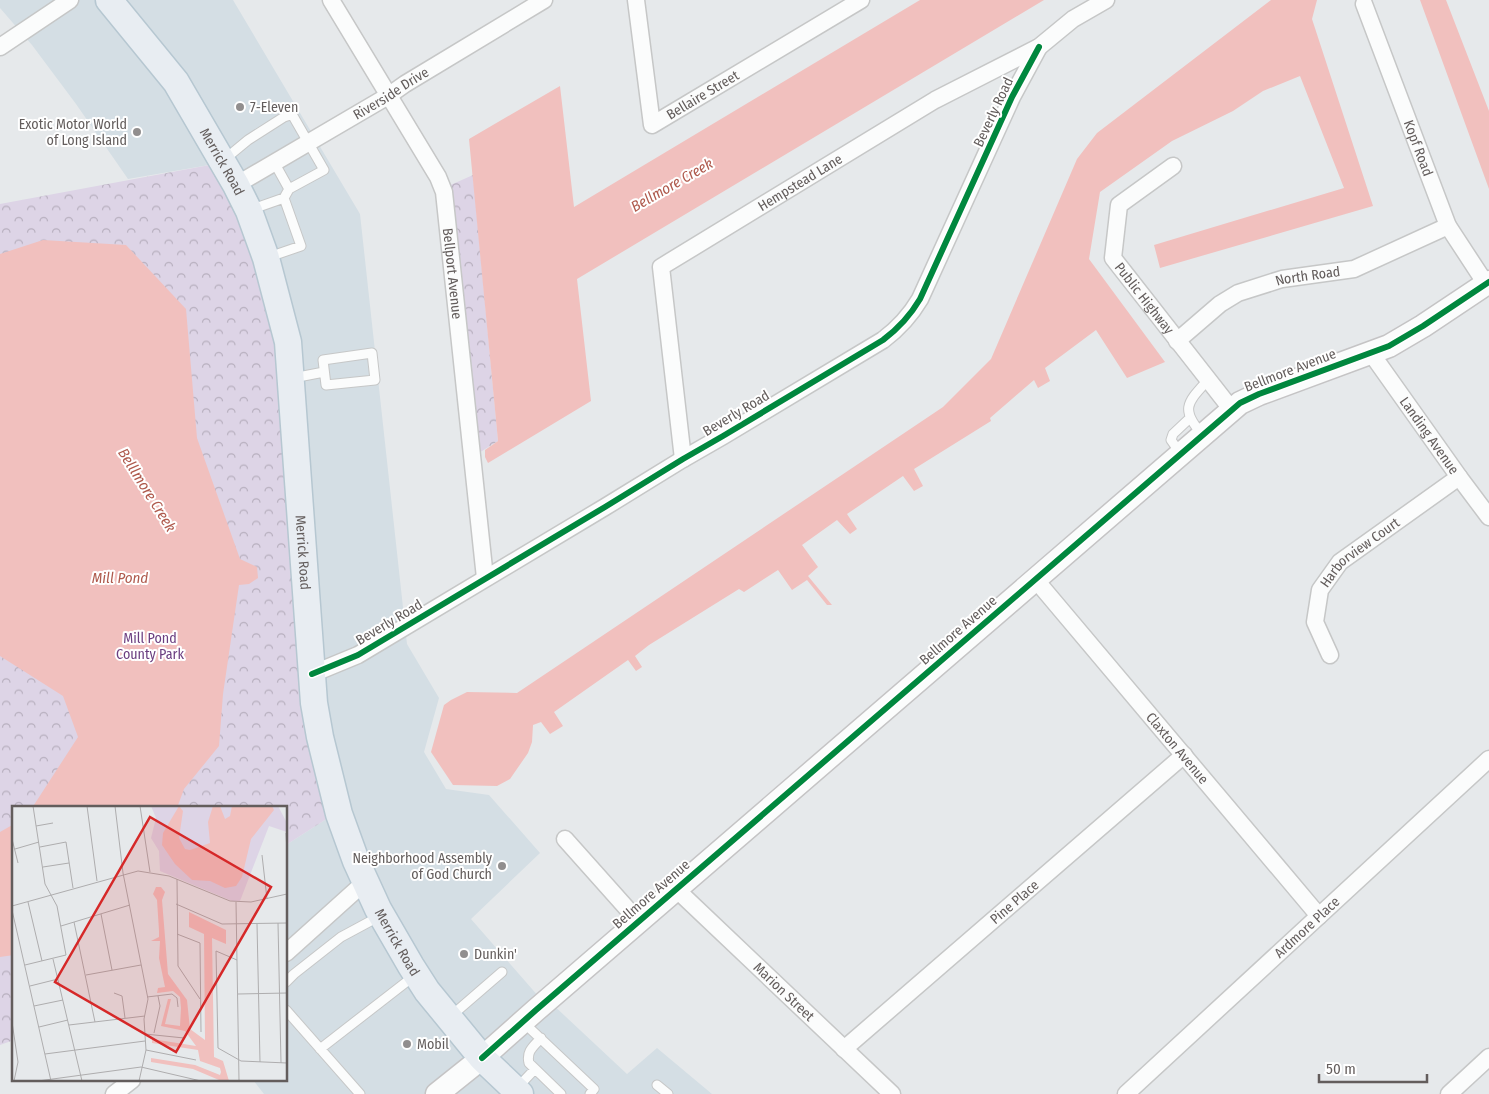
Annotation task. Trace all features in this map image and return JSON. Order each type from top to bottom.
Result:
[{"type":"main road","name":"Merrick Road","points":[[110,0],[176,82],[236,185],[249,211],[266,258],[288,342],[314,703],[320,737],[339,814],[356,861],[382,915],[427,991],[482,1058],[518,1092]]},
{"type":"street","points":[[0,47],[70,0]]},
{"type":"street","name":"Bellport Avenue","points":[[331,0],[438,177],[444,192],[485,578]]},
{"type":"street","name":"Riverside Drive","points":[[236,185],[388,96],[544,0]]},
{"type":"street","name":"Bellaire Street","points":[[636,0],[652,125],[861,0]]},
{"type":"street","name":"Hempstead Lane","points":[[682,459],[661,267],[935,100],[1039,46],[1073,19],[1106,0]]},
{"type":"street","name":"Kopf Road","points":[[1364,4],[1448,226],[1488,283]]},
{"type":"street","name":"Beverly Road","points":[[312,674],[358,655],[883,340],[897,329],[910,315],[920,299],[1012,98],[1039,46]]},
{"type":"street","name":"Public Highway","points":[[1173,166],[1119,204],[1113,258],[1232,410]]},
{"type":"street","name":"North Road","points":[[1177,341],[1220,304],[1238,293],[1282,279],[1354,269],[1448,226]]},
{"type":"street","name":"Bellmore Avenue","points":[[437,1094],[482,1058],[1181,454],[1196,427],[1232,410],[1240,403],[1259,394],[1389,346],[1488,283]]},
{"type":"street","name":"Landing Avenue","points":[[1371,353],[1489,518]]},
{"type":"street","name":"Harborview Court","points":[[1330,655],[1315,622],[1320,590],[1340,562],[1459,477]]},
{"type":"street","name":"Claxton Avenue","points":[[1036,579],[1319,916]]},
{"type":"street","name":"Pine Place","points":[[844,1049],[1184,756]]},
{"type":"street","name":"Ardmore Place","points":[[1126,1094],[1489,759]]},
{"type":"street","points":[[565,839],[639,922]]},
{"type":"street","points":[[288,951],[366,881]]},
{"type":"street","name":"Marion Street","points":[[676,889],[892,1094]]},
{"type":"street","points":[[1457,1091],[1489,1057]]},
{"type":"street","points":[[114,1094],[129,1082]]},
{"type":"lane","points":[[222,160],[248,140],[290,114],[309,142],[324,170],[286,194],[249,211]]},
{"type":"lane","points":[[266,258],[301,246],[286,194],[274,162]]},
{"type":"lane","points":[[372,353],[375,380],[326,385],[324,372],[323,360],[372,353]]},
{"type":"lane","points":[[291,378],[324,372]]},
{"type":"lane","points":[[1196,427],[1188,409],[1192,398],[1208,380]]},
{"type":"lane","points":[[288,980],[341,938],[382,915]]},
{"type":"lane","points":[[450,1017],[502,972]]},
{"type":"lane","points":[[320,1049],[416,974]]},
{"type":"lane","points":[[288,1012],[360,1094]]},
{"type":"lane","points":[[523,1022],[541,1038],[555,1056],[594,1089],[590,1094]]},
{"type":"lane","points":[[541,1038],[529,1051],[529,1063],[554,1083],[561,1094]]},
{"type":"lane","points":[[518,1092],[539,1070]]},
{"type":"lane","points":[[657,1085],[668,1094]]},
{"type":"shaded area","points":[[0,0],[233,0],[360,214],[407,644],[439,698],[424,752],[446,789],[489,795],[540,853],[471,919],[546,1005],[550,1002],[627,1074],[657,1048],[712,1094],[264,1094],[255,1082],[288,1082],[288,844],[328,818],[215,164],[128,179],[32,45],[0,8]]},
{"type":"green space","name":"Mill Pond County Park","points":[[215,164],[243,214],[269,296],[288,425],[328,818],[288,844],[288,806],[12,806],[12,1041],[0,1045],[0,204]]},
{"type":"green space","points":[[473,175],[498,441],[474,456],[446,187]]},
{"type":"water","name":"Bellmore Creek","points":[[920,0],[1044,0],[577,279],[591,401],[488,463],[485,457],[485,450],[498,441],[469,139],[560,86],[574,207]]},
{"type":"water","points":[[1271,0],[1317,0],[1312,19],[1373,206],[1160,268],[1154,245],[1344,188],[1300,76],[1263,91],[1233,111],[1172,141],[1100,192],[1089,259],[1165,362],[1127,378],[1096,330],[1045,368],[1050,381],[1038,388],[1034,380],[990,418],[991,421],[914,469],[923,486],[914,491],[903,476],[847,514],[857,529],[850,534],[837,520],[802,545],[818,567],[808,576],[832,605],[827,605],[807,580],[792,590],[778,570],[744,592],[739,589],[649,645],[635,656],[642,667],[636,671],[628,660],[554,712],[563,726],[550,734],[541,722],[533,725],[532,742],[528,753],[510,779],[497,786],[453,785],[431,752],[444,705],[467,692],[517,693],[943,407],[991,359],[1077,159],[1097,133]]},
{"type":"water","points":[[1420,0],[1446,0],[1489,111],[1489,189]]},
{"type":"water","name":"Mill Pond","points":[[43,240],[126,245],[186,309],[197,438],[240,559],[257,567],[258,578],[249,584],[239,585],[223,694],[219,746],[184,789],[178,806],[33,806],[78,737],[63,696],[0,656],[0,254]]},
{"type":"water","points":[[12,825],[12,955],[0,957],[0,832]]},
{"type":"cycle path","points":[[312,674],[358,655],[883,340],[894,331],[920,299],[1012,97],[1039,47]]},
{"type":"cycle path","points":[[482,1058],[1240,403],[1259,394],[1389,346],[1489,282]]},
{"type":"place","name":"7-Eleven","points":[[240,107]]},
{"type":"place","name":"Exotic Motor World of Long Island","points":[[137,132]]},
{"type":"place","name":"Neighborhood Assembly of God Church","points":[[502,866]]},
{"type":"place","name":"Dunkin'","points":[[464,954]]},
{"type":"place","name":"Mobil","points":[[407,1044]]},
{"type":"water label","name":"Belllmore Creek","points":[[147,490]]}]
